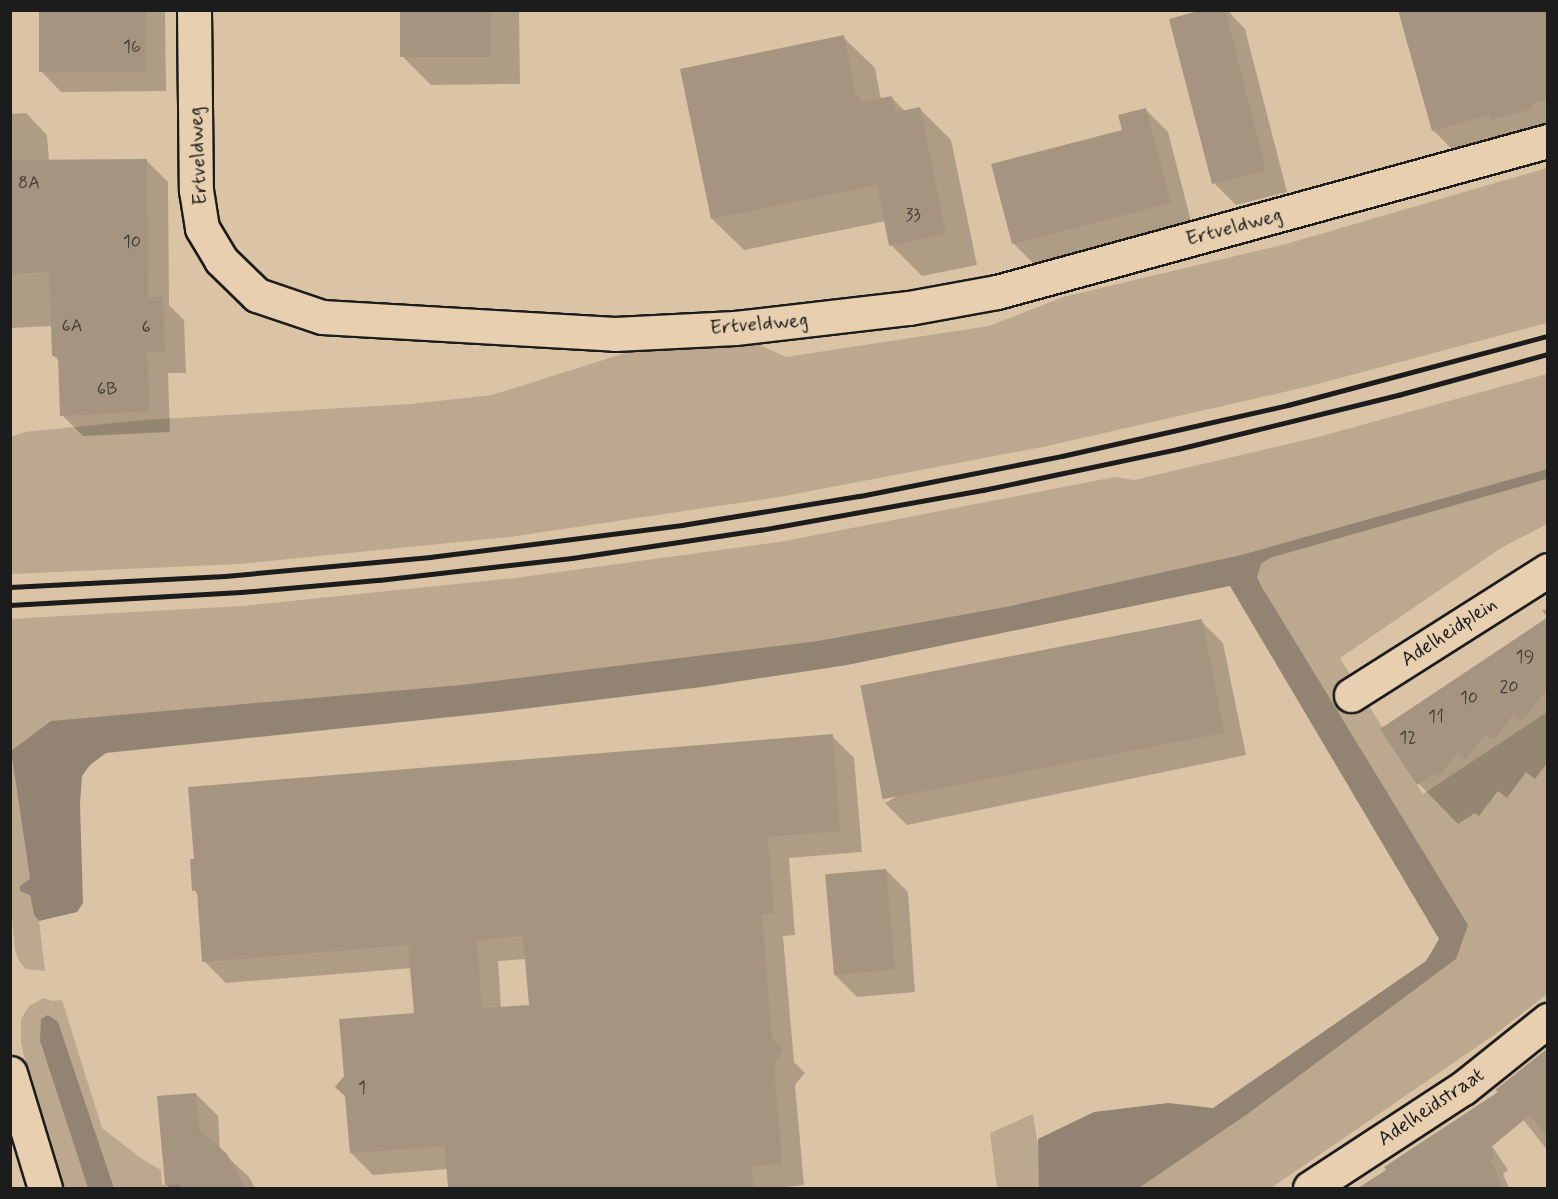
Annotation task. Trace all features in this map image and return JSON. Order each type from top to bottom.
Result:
[{"type":"street","name":"Ertveldweg","points":[[194,10],[196,190],[202,228],[221,260],[257,295],[322,317],[615,334],[735,328],[909,308],[997,292],[1548,141]]},
{"type":"street","name":"Adelheidplein","points":[[1351,695],[1548,570]]},
{"type":"street","name":"Adelheidstraat","points":[[1310,1188],[1469,1084],[1548,1020]]},
{"type":"street","points":[[10,1073],[45,1188]]},
{"type":"shaded area","points":[[1547,168],[1547,323],[1310,386],[1047,446],[779,497],[509,537],[240,564],[11,574],[10,437],[25,432],[143,420],[410,404],[492,395],[638,349],[753,342],[786,357],[989,326],[1063,297],[1286,244]]},
{"type":"shaded area","points":[[1547,374],[1547,469],[1241,555],[1005,607],[816,641],[461,685],[11,751],[30,880],[20,886],[30,895],[34,915],[39,921],[45,971],[26,969],[19,961],[15,950],[11,904],[10,619],[242,606],[515,578],[785,541],[1115,477],[1134,480],[1318,437]]},
{"type":"shaded area","points":[[1547,469],[1547,479],[1270,558],[1261,564],[1257,577],[1263,589],[1468,925],[1456,959],[1249,1113],[1139,1188],[1039,1188],[1038,1139],[1094,1112],[1168,1103],[1213,1108],[1426,961],[1439,939],[1230,586],[847,665],[702,687],[498,712],[106,753],[90,765],[82,776],[80,804],[83,903],[77,912],[39,921],[34,915],[30,895],[20,891],[20,886],[30,879],[11,751],[51,721],[461,685],[817,641],[1005,607],[1241,555]]},
{"type":"shaded area","points":[[1547,479],[1547,524],[1501,548],[1340,658],[1423,794],[1547,712],[1547,994],[1497,1033],[1271,1188],[1139,1188],[1249,1113],[1456,959],[1257,577],[1261,564],[1270,558]]},
{"type":"shaded area","points":[[44,998],[52,1001],[62,1000],[102,1128],[142,1159],[161,1170],[162,1185],[180,1184],[181,1188],[114,1188],[58,1022],[40,1041],[88,1188],[65,1188],[30,1081],[21,1043],[21,1019],[29,1006]]},
{"type":"shaded area","points":[[48,1015],[58,1022],[114,1188],[88,1188],[40,1041],[41,1019]]},
{"type":"shaded area","points":[[1033,1114],[1041,1166],[1039,1188],[997,1188],[990,1133]]},
{"type":"building","points":[[39,10],[146,10],[146,72],[39,72]]},
{"type":"building","points":[[400,10],[491,10],[491,57],[400,57]]},
{"type":"building","points":[[1202,10],[1225,10],[1266,170],[1212,184],[1169,19]]},
{"type":"building","points":[[1398,10],[1548,10],[1548,99],[1531,104],[1532,109],[1491,120],[1489,115],[1432,131]]},
{"type":"building","points":[[844,35],[856,96],[860,95],[861,102],[892,96],[896,112],[920,107],[946,234],[889,246],[877,185],[711,219],[680,69]]},
{"type":"building","points":[[1146,108],[1171,203],[1012,244],[991,164],[1122,130],[1118,115]]},
{"type":"building","points":[[147,159],[148,298],[163,297],[165,352],[147,352],[150,411],[60,416],[58,356],[52,356],[49,272],[10,274],[10,160]]},
{"type":"building","points":[[1548,617],[1548,688],[1522,721],[1513,715],[1494,740],[1485,734],[1466,759],[1458,752],[1439,777],[1434,774],[1417,785],[1380,729]]},
{"type":"building","points":[[1202,619],[1224,733],[883,799],[860,685]]},
{"type":"building","points":[[833,734],[840,831],[768,837],[774,914],[762,914],[772,1039],[784,1050],[774,1063],[782,1164],[752,1166],[754,1188],[448,1188],[445,1146],[350,1153],[345,1096],[335,1087],[344,1076],[339,1019],[414,1013],[408,945],[202,962],[197,890],[192,891],[190,859],[194,859],[188,787]],"holes":[[[523,936],[529,1005],[482,1008],[477,940]]]},
{"type":"building","points":[[886,869],[895,970],[834,975],[825,874]]},
{"type":"building","points":[[1548,1048],[1548,1137],[1530,1115],[1490,1148],[1495,1156],[1490,1160],[1503,1188],[1358,1188],[1386,1170],[1384,1167],[1498,1092],[1495,1090]]},
{"type":"building","points":[[196,1093],[199,1129],[227,1154],[246,1188],[181,1188],[180,1184],[165,1185],[157,1096]]},
{"type":"railway","points":[[10,587],[225,576],[430,557],[682,525],[860,496],[1062,456],[1288,405],[1548,336]]},
{"type":"railway","points":[[10,605],[241,592],[379,580],[572,558],[760,530],[983,490],[1178,449],[1398,395],[1548,354]]}]
